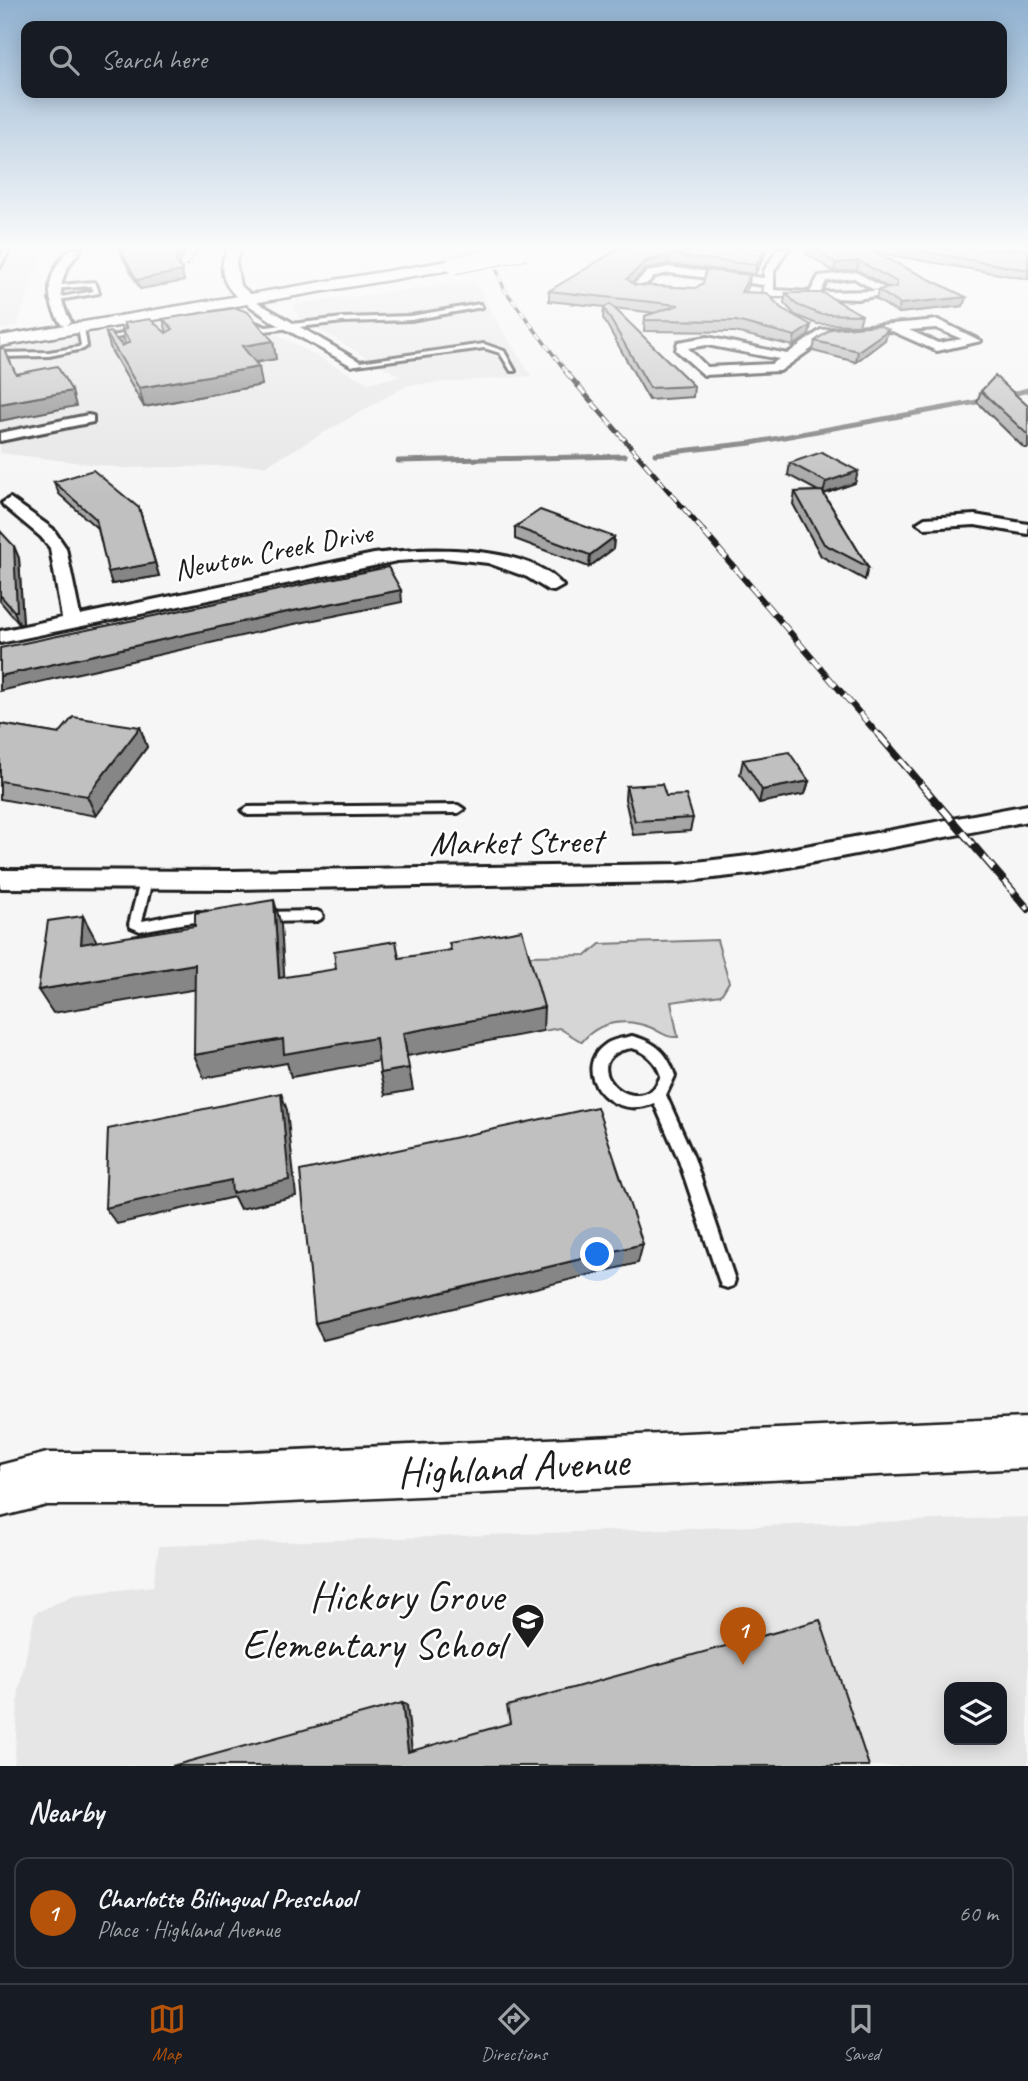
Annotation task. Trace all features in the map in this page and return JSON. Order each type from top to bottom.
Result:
[{"type":"main road","points":[[0,341],[44,331]]},
{"type":"street","points":[[296,331],[356,363]]},
{"type":"street","points":[[790,358],[707,341],[681,345],[682,350],[704,371],[775,368],[790,358],[823,335],[817,331]]},
{"type":"street","points":[[902,331],[937,347],[975,341],[954,331]]},
{"type":"street","points":[[0,437],[88,419]]},
{"type":"street","points":[[10,503],[47,533],[58,548],[72,621]]},
{"type":"street","points":[[925,523],[975,520],[1028,528]]},
{"type":"street","name":"Newton Creek Drive","points":[[0,637],[374,559],[420,552],[445,551],[498,559],[529,571],[554,586]]},
{"type":"street","name":"Market Street","points":[[0,879],[146,881],[679,873],[757,864],[1028,813]]},
{"type":"street","name":"Highland Avenue","points":[[0,1490],[47,1479],[308,1476],[1028,1443]]},
{"type":"lane","points":[[0,355],[50,354],[81,348],[84,346],[76,331]]},
{"type":"lane","points":[[121,331],[112,337],[123,352]]},
{"type":"lane","points":[[356,363],[484,346],[502,352],[513,370]]},
{"type":"lane","points":[[248,811],[458,809]]},
{"type":"lane","points":[[146,881],[135,920],[140,926],[186,918],[225,917]]},
{"type":"lane","points":[[251,917],[317,916]]},
{"type":"lane","points":[[658,1094],[639,1103],[615,1098],[600,1081],[599,1061],[604,1053],[612,1047],[632,1042],[653,1049],[665,1065],[667,1076],[658,1094],[685,1158],[727,1280]]},
{"type":"shaded area","points":[[107,331],[270,331],[368,383],[400,376],[322,331],[503,331],[531,376],[408,385],[267,465],[124,468],[0,453],[0,348]]},
{"type":"shaded area","points":[[717,940],[729,982],[721,995],[671,1002],[678,1037],[668,1036],[643,1025],[624,1022],[605,1025],[582,1042],[559,1028],[543,1031],[527,972],[528,956],[587,955],[600,944]]},
{"type":"shaded area","name":"Hickory Grove Elementary School","points":[[1028,1517],[1028,1766],[14,1766],[19,1689],[35,1613],[74,1595],[153,1586],[159,1546]]},
{"type":"building","points":[[123,331],[265,331],[273,341],[242,346],[259,367],[139,388],[106,333],[110,332],[122,346],[130,342]]},
{"type":"building","points":[[617,331],[638,331],[694,386],[650,388]]},
{"type":"building","points":[[777,331],[802,331],[795,336]]},
{"type":"building","points":[[828,331],[886,331],[858,351],[815,341]]},
{"type":"building","points":[[4,348],[16,374],[57,366],[72,391],[0,404],[0,349]]},
{"type":"building","points":[[995,376],[1028,406],[1028,435],[981,391]]},
{"type":"building","points":[[822,452],[858,471],[826,482],[790,463]]},
{"type":"building","points":[[93,470],[139,508],[155,563],[108,572],[96,519],[54,482]]},
{"type":"building","points":[[822,491],[868,567],[824,544],[795,492]]},
{"type":"building","points":[[540,510],[614,537],[590,555],[515,527]]},
{"type":"building","points":[[0,531],[14,546],[17,611],[0,595]]},
{"type":"building","points":[[388,567],[401,590],[277,614],[0,676],[0,648]]},
{"type":"building","points":[[73,717],[140,727],[87,796],[0,781],[0,724],[59,734]]},
{"type":"building","points":[[789,752],[809,781],[762,790],[743,760]]},
{"type":"building","points":[[662,784],[666,796],[686,795],[693,818],[635,821],[626,786]]},
{"type":"building","points":[[274,900],[279,978],[336,969],[334,951],[396,941],[399,958],[451,950],[449,943],[522,930],[544,1007],[403,1033],[409,1068],[380,1073],[376,1038],[284,1054],[283,1039],[194,1055],[195,964],[38,990],[48,921],[83,916],[81,944],[195,926],[195,913]]},
{"type":"building","points":[[281,1093],[289,1180],[232,1193],[231,1180],[105,1208],[108,1129]]},
{"type":"building","points":[[597,1107],[643,1244],[315,1323],[300,1171]]},
{"type":"building","points":[[820,1620],[869,1766],[172,1766],[402,1703],[408,1752],[510,1723],[507,1706]]},
{"type":"waterway","points":[[1005,396],[1028,390]]},
{"type":"waterway","points":[[655,454],[751,443],[988,400]]},
{"type":"waterway","points":[[398,461],[625,456]]},
{"type":"railway","points":[[536,331],[568,374]]},
{"type":"railway","points":[[566,372],[705,533]]},
{"type":"railway","points":[[703,531],[880,737]]},
{"type":"railway","points":[[879,735],[1028,909]]},
{"type":"place","name":"Hickory Grove Elementary School","points":[[528,1650]]},
{"type":"place","name":"Charlotte Bilingual Preschool","points":[[743,1665]]}]
